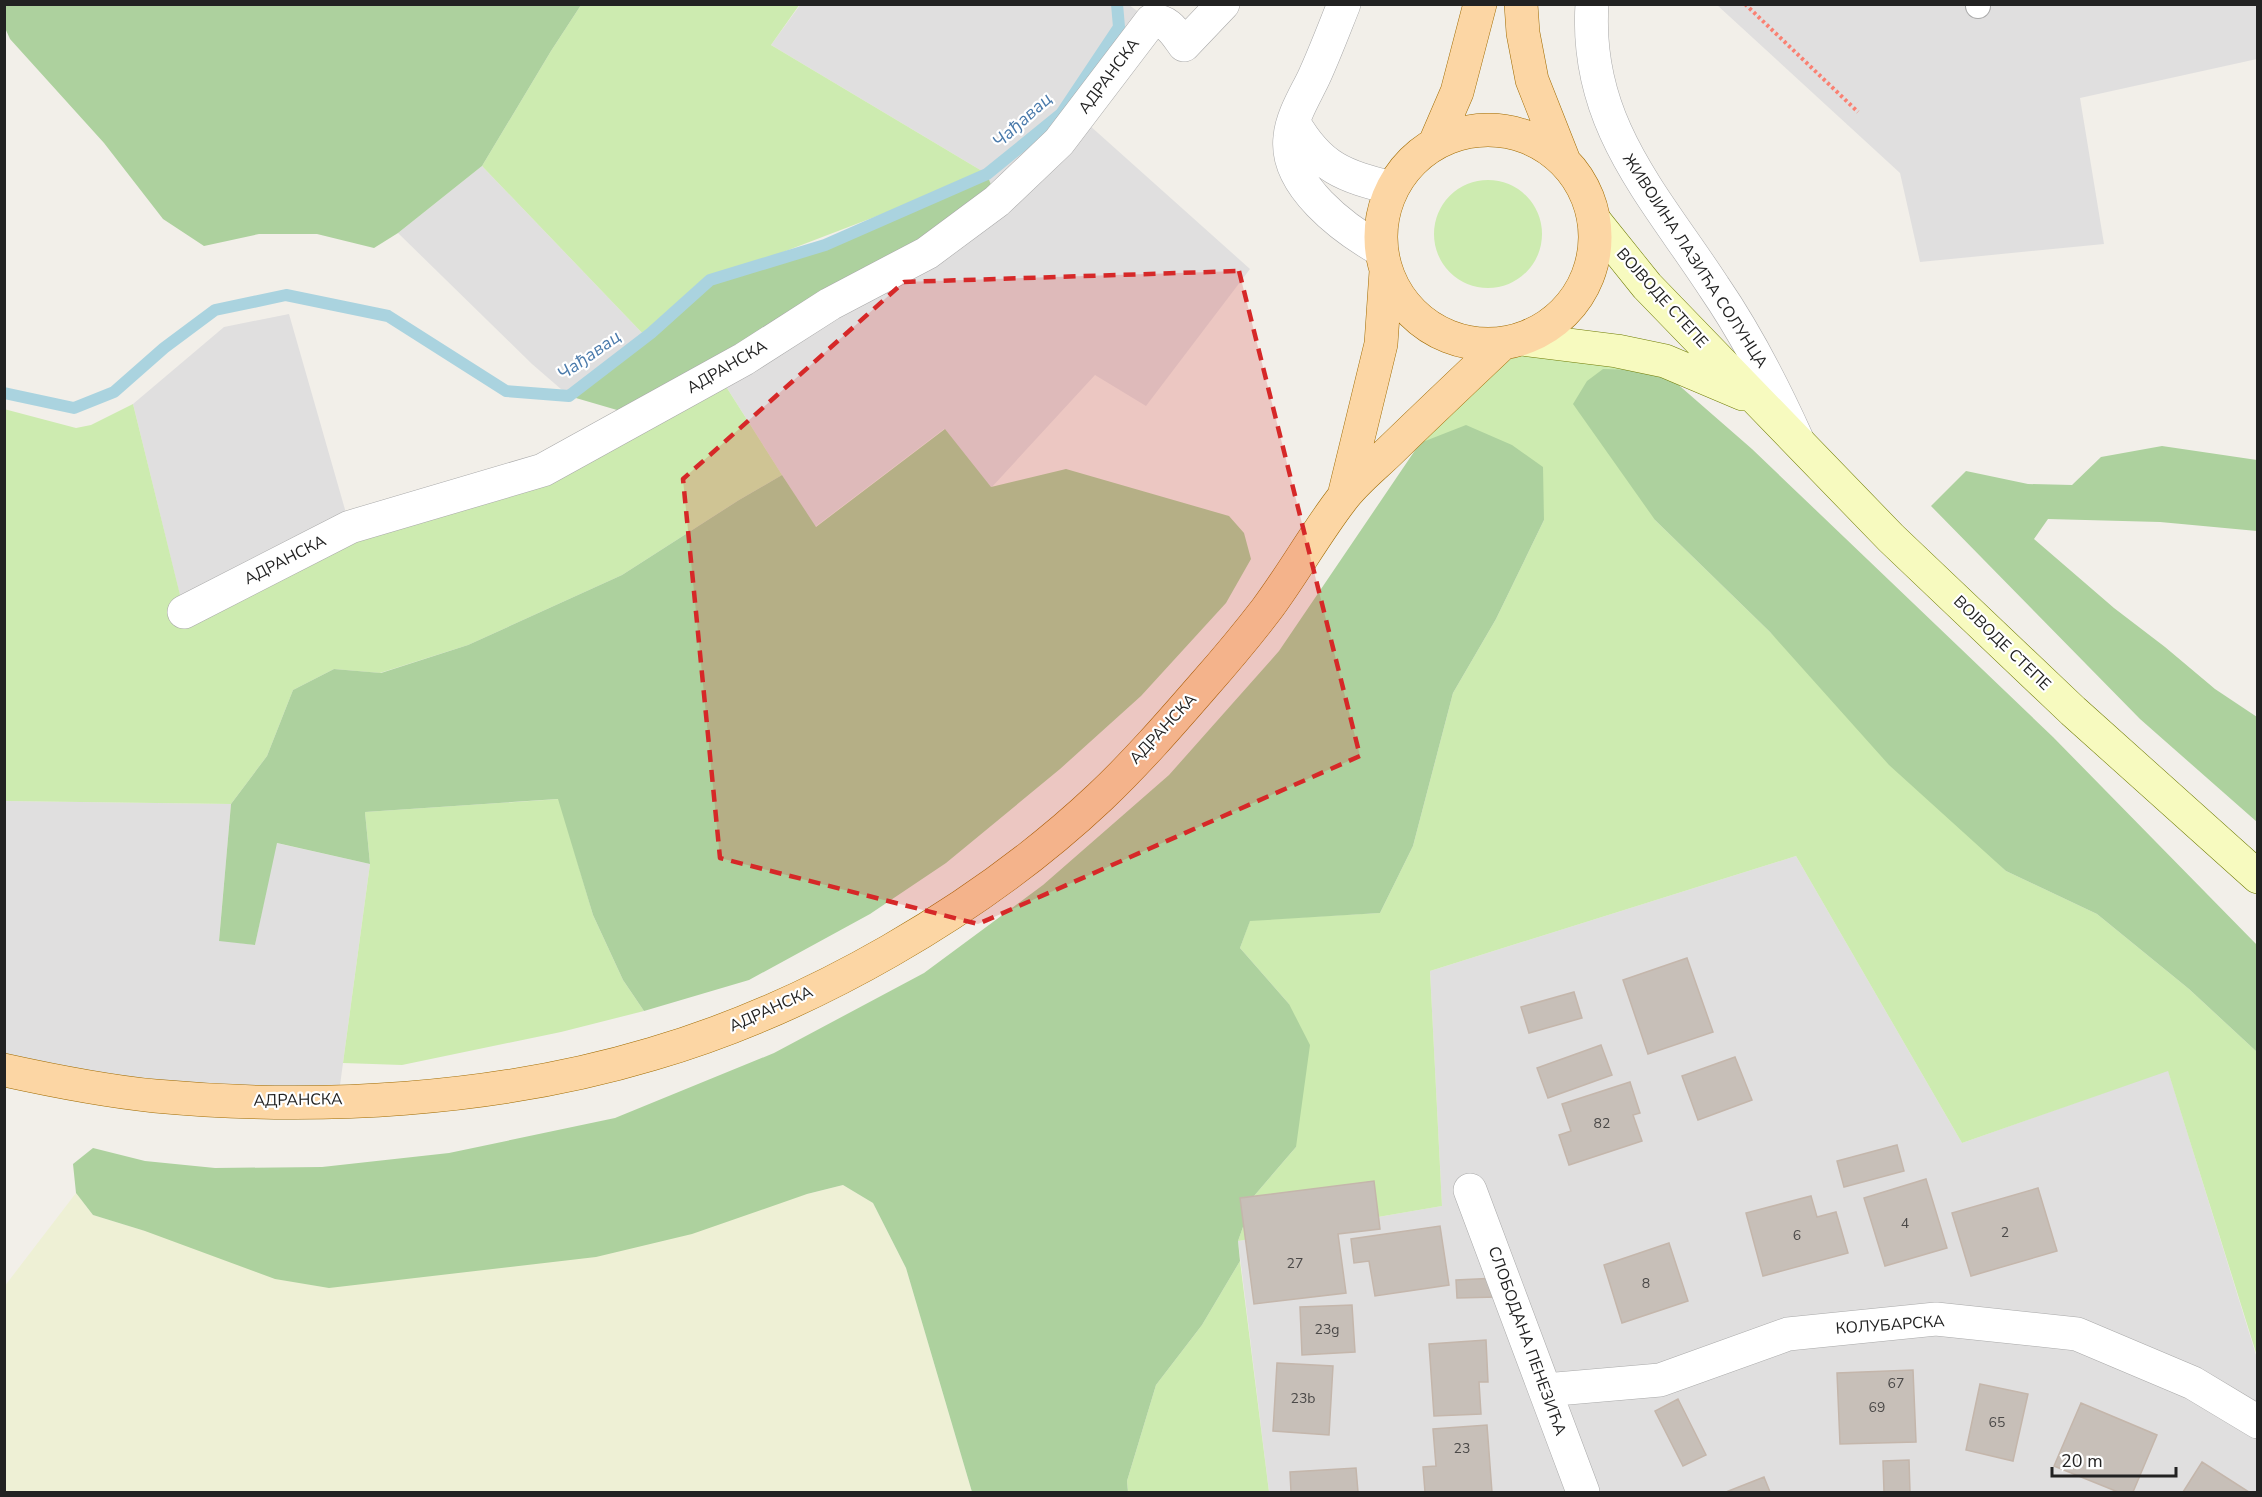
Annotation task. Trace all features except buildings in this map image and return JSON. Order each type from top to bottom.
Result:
[{"type":"main road","points":[[1435,143],[1457,92],[1480,4]]},
{"type":"main road","points":[[1521,4],[1522,33],[1532,80],[1564,161]]},
{"type":"main road","points":[[1472,130],[1512,132],[1531,138],[1549,148],[1564,161],[1578,179],[1588,198],[1594,220],[1595,241],[1592,263],[1585,283],[1574,302],[1559,317],[1542,330],[1513,341],[1484,344],[1466,342],[1431,328],[1403,303],[1393,288],[1383,260],[1380,229],[1384,208],[1392,188],[1402,170],[1418,155],[1453,134],[1472,130]]},
{"type":"main road","name":"АДРАНСКА","points":[[1344,496],[1381,344],[1383,260]]},
{"type":"main road","name":"АДРАНСКА","points":[[4,1070],[72,1084],[180,1098],[293,1101],[412,1097],[506,1087],[652,1055],[759,1016],[861,967],[913,937],[1005,874],[1043,846],[1100,797],[1180,714],[1229,656],[1266,609],[1344,496],[1513,341]]},
{"type":"street","name":"АДРАНСКА","points":[[184,612],[350,527],[543,470],[735,364],[830,304],[927,253],[997,201],[1059,142],[1151,21],[1159,20],[1170,26],[1184,45],[1223,4]]},
{"type":"street","points":[[1344,4],[1299,105],[1290,136],[1290,150],[1302,183],[1342,225],[1383,260]]},
{"type":"street","name":"ЖИВОЈИНА ЛАЗИЋА СОЛУНЦА","points":[[1592,4],[1593,57],[1598,84],[1615,133],[1641,181],[1715,287],[1762,363],[1799,443]]},
{"type":"street","points":[[1294,123],[1312,150],[1335,168],[1352,178],[1392,188]]},
{"type":"street","name":"ВОЈВОДЕ СТЕПЕ","points":[[1594,220],[1647,286],[1891,538],[2019,660],[2258,877]]},
{"type":"street","name":"ВОЈВОДЕ СТЕПЕ","points":[[1513,341],[1617,351],[1665,361],[1756,400]]},
{"type":"street","name":"СЛОБОДАНА ПЕНЕЗИЋА","points":[[1470,1190],[1583,1492]]},
{"type":"street","name":"КОЛУБАРСКА","points":[[1545,1390],[1660,1380],[1788,1334],[1936,1319],[2077,1334],[2193,1383],[2258,1422]]},
{"type":"path","points":[[1745,4],[1858,112]]},
{"type":"highlighted area","points":[[1239,271],[1360,756],[978,924],[720,858],[683,479],[904,282]]},
{"type":"shaded area","points":[[800,5],[1129,5],[1151,21],[1079,116],[1250,269],[1146,406],[1095,375],[991,488],[944,429],[815,527],[718,374],[997,201],[987,174],[771,45]]},
{"type":"shaded area","points":[[1717,5],[2257,5],[2257,59],[2080,98],[2104,244],[1920,262],[1900,173]]},
{"type":"shaded area","points":[[482,166],[646,337],[569,396],[532,364],[398,233]]},
{"type":"shaded area","points":[[289,314],[350,527],[184,612],[133,404],[224,327]]},
{"type":"shaded area","points":[[5,801],[231,804],[219,940],[255,945],[276,843],[370,864],[338,1100],[5,1070]]},
{"type":"shaded area","points":[[1796,856],[1962,1143],[2168,1070],[2257,1358],[2257,1492],[1269,1492],[1238,1241],[1442,1206],[1430,971]]},
{"type":"green space","points":[[800,4],[771,45],[987,174],[710,280],[646,337],[482,166],[581,5]]},
{"type":"green space","points":[[4,5],[581,5],[482,166],[398,233],[374,248],[317,234],[259,234],[204,246],[163,219],[104,143],[10,39],[5,28]]},
{"type":"green space","points":[[987,174],[997,201],[641,417],[569,396],[651,333],[710,280],[825,245]]},
{"type":"green space","points":[[1488,180],[1509,184],[1526,196],[1538,213],[1542,234],[1538,255],[1526,272],[1509,284],[1488,288],[1467,284],[1450,272],[1438,255],[1434,234],[1438,213],[1450,196],[1467,184]]},
{"type":"green space","points":[[1544,352],[1638,370],[1655,520],[1770,632],[2006,871],[2097,914],[2189,989],[2257,1052],[2257,1356],[2168,1071],[1962,1143],[1796,856],[1430,971],[1442,1206],[1238,1241],[1254,1196],[1296,1147],[1289,1004],[1240,948],[1250,920],[1380,913],[1413,846],[1453,693],[1496,619],[1544,520],[1420,443],[1486,375],[1513,357]]},
{"type":"green space","points":[[1603,369],[1638,370],[1674,381],[1752,449],[2053,737],[2257,945],[2257,1052],[2189,989],[2097,914],[2006,871],[1889,765],[1770,632],[1655,520],[1573,404],[1587,381]]},
{"type":"green space","points":[[718,374],[782,475],[622,575],[468,645],[380,673],[334,669],[293,690],[267,756],[231,804],[5,801],[4,409],[76,428],[91,425],[133,404],[184,611],[444,498]]},
{"type":"green space","points":[[1466,425],[1512,445],[1543,467],[1544,520],[1496,619],[1453,693],[1413,846],[1380,913],[1250,921],[1240,948],[1289,1004],[1310,1045],[1296,1147],[1254,1196],[1238,1241],[1240,1261],[1202,1325],[1156,1385],[1127,1481],[1128,1492],[972,1492],[906,1268],[873,1203],[843,1185],[807,1194],[692,1234],[596,1257],[329,1288],[275,1279],[145,1231],[93,1215],[76,1193],[73,1164],[93,1148],[145,1161],[215,1168],[322,1167],[449,1153],[615,1118],[774,1053],[924,973],[1043,885],[1169,775],[1279,651],[1420,443]]},
{"type":"green space","points":[[945,429],[991,487],[1066,469],[1229,516],[1244,533],[1251,559],[1226,603],[1141,696],[1060,769],[946,863],[870,914],[749,980],[644,1011],[623,980],[593,915],[558,799],[365,812],[370,864],[277,843],[255,945],[219,941],[231,804],[267,756],[293,690],[334,669],[381,673],[468,645],[622,575],[782,475],[816,527]]},
{"type":"green space","points":[[2162,446],[2257,460],[2257,531],[2160,522],[2048,519],[2034,539],[2114,608],[2215,689],[2257,717],[2257,822],[2140,719],[1931,506],[1966,471],[2028,484],[2072,485],[2101,457]]},
{"type":"green space","points":[[559,799],[593,915],[623,980],[644,1011],[561,1032],[402,1065],[343,1063],[370,864],[365,812]]},
{"type":"green space","points":[[843,1185],[873,1203],[906,1268],[972,1492],[5,1492],[4,1287],[76,1193],[93,1215],[145,1231],[807,1194]]},
{"type":"green space","points":[[1240,1261],[1269,1492],[1128,1492],[1127,1481],[1156,1385],[1202,1325]]},
{"type":"waterway","name":"Чађавац","points":[[4,393],[74,408],[114,392],[164,348],[215,310],[286,295],[388,316],[506,391],[569,396],[651,333],[710,280],[825,245],[987,174],[1061,114],[1119,27],[1117,4]]}]
